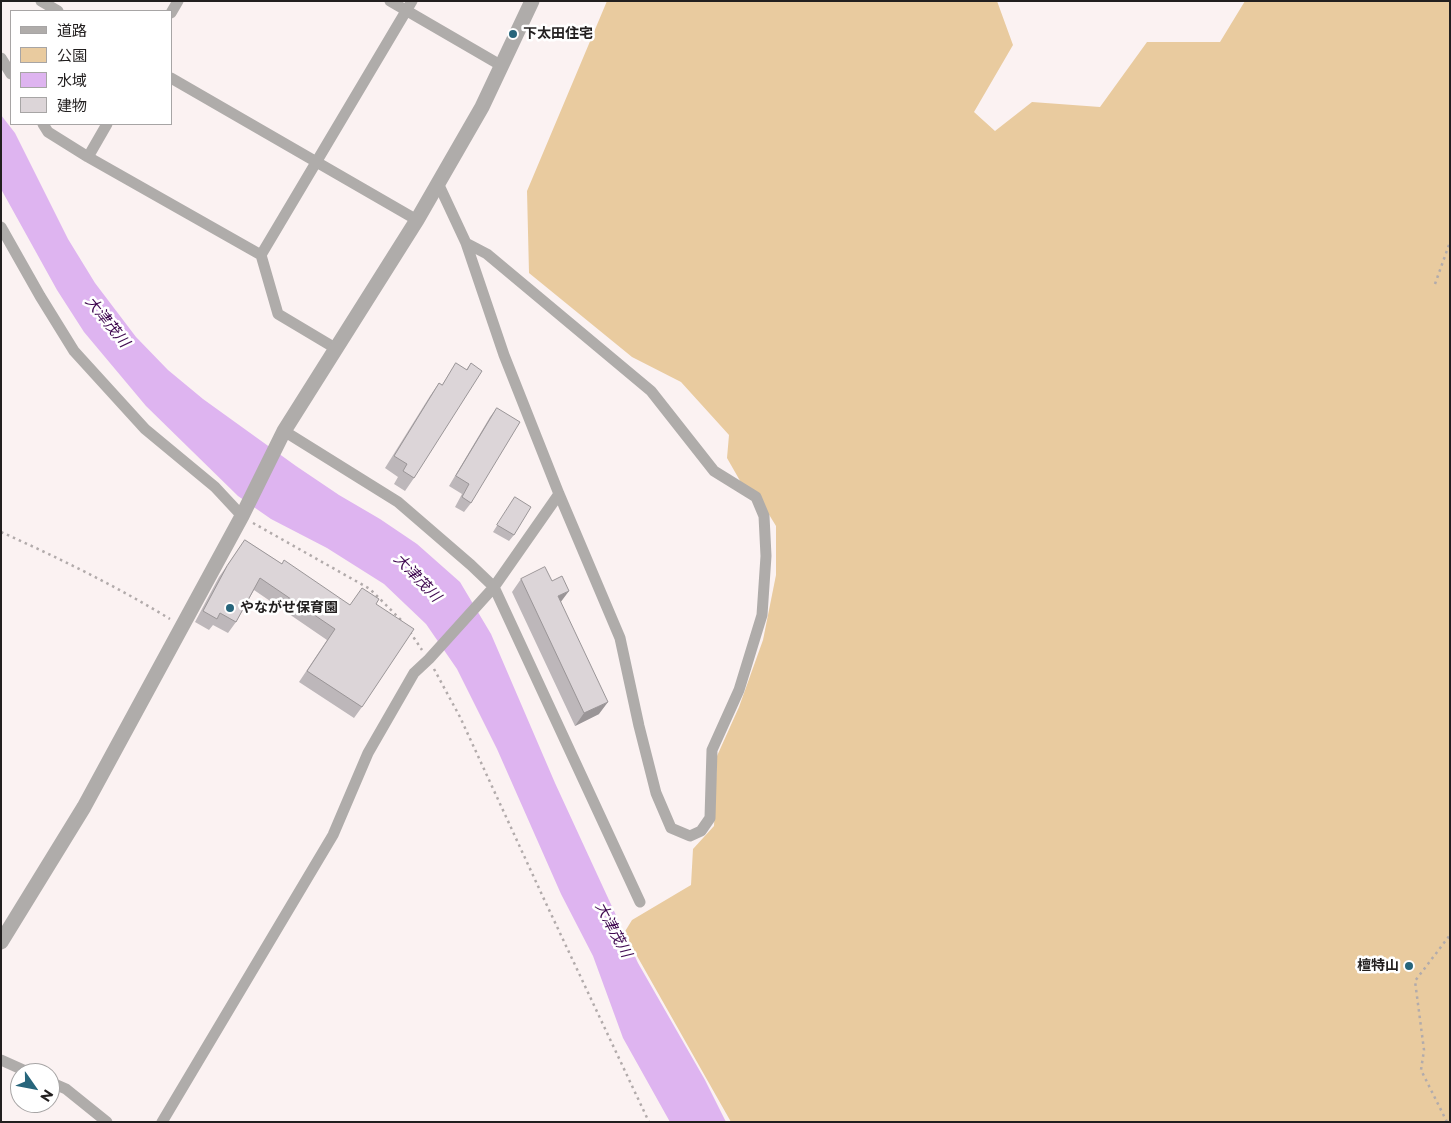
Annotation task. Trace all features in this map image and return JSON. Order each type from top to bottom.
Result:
[{"type":"street","points":[[41,1],[56,10]]},
{"type":"street","points":[[390,1],[409,6],[502,66]]},
{"type":"street","points":[[3,935],[84,807],[242,516],[284,432],[417,220],[482,107],[532,1]]},
{"type":"street","points":[[261,255],[409,6]]},
{"type":"street","points":[[1,58],[10,72]]},
{"type":"street","points":[[172,79],[417,220]]},
{"type":"street","points":[[44,125],[48,132],[88,157],[261,255],[278,314],[335,348]]},
{"type":"street","points":[[88,157],[106,125]]},
{"type":"street","points":[[438,183],[466,243],[504,355],[559,494],[620,638],[656,793],[671,828],[690,836],[702,831],[710,818],[712,750],[739,690],[762,616],[766,556],[764,516],[756,497],[714,471],[651,391],[487,254],[466,243]]},
{"type":"street","points":[[1,227],[74,351],[145,429],[215,487],[242,516]]},
{"type":"street","points":[[284,432],[398,502],[471,564],[494,587],[640,902]]},
{"type":"street","points":[[162,1122],[333,835],[368,753],[414,673],[494,587],[559,494]]},
{"type":"street","points":[[60,1086],[66,1089],[107,1122]]},
{"type":"path","points":[[1435,284],[1450,242]]},
{"type":"path","points":[[242,516],[370,589],[404,624]]},
{"type":"path","points":[[1,532],[81,569],[131,595],[182,626]]},
{"type":"path","points":[[409,631],[429,659],[460,717],[649,1122]]},
{"type":"path","points":[[1447,1122],[1421,1070],[1424,1050],[1415,981],[1450,935]]},
{"type":"green space","points":[[607,1],[997,1],[1013,45],[974,112],[995,131],[1032,102],[1100,107],[1147,42],[1220,42],[1245,1],[1450,1],[1450,1122],[731,1122],[624,933],[632,920],[691,885],[693,849],[714,826],[717,756],[739,707],[763,640],[776,575],[776,526],[762,503],[751,500],[727,458],[729,435],[681,382],[632,357],[529,273],[527,191]]},
{"type":"water","name":"大津茂川","points":[[1,115],[15,133],[68,239],[95,283],[136,337],[168,370],[203,399],[296,466],[417,544],[460,582],[491,634],[555,783],[638,963],[705,1080],[726,1122],[670,1122],[623,1038],[593,956],[561,894],[497,749],[457,669],[426,624],[384,584],[327,548],[271,519],[238,496],[146,406],[84,332],[57,290],[1,189]]},
{"type":"building","points":[[456,363],[467,370],[471,363],[482,371],[414,478],[403,471],[407,464],[394,456],[439,383],[442,385]]},
{"type":"building","points":[[497,408],[520,422],[471,503],[462,497],[469,484],[456,476]]},
{"type":"building","points":[[515,497],[531,507],[514,535],[497,525]]},
{"type":"building","points":[[245,540],[282,564],[284,560],[350,605],[362,588],[379,599],[376,604],[414,629],[362,707],[307,671],[335,629],[260,578],[236,622],[220,613],[217,619],[203,611],[227,566]]},
{"type":"building","points":[[545,567],[552,581],[562,576],[569,591],[558,596],[608,702],[584,713],[521,579]]},
{"type":"place","name":"下太田住宅","points":[[513,34]]},
{"type":"place","name":"やながせ保育園","points":[[230,608]]},
{"type":"place","name":"檀特山","points":[[1409,966]]}]
